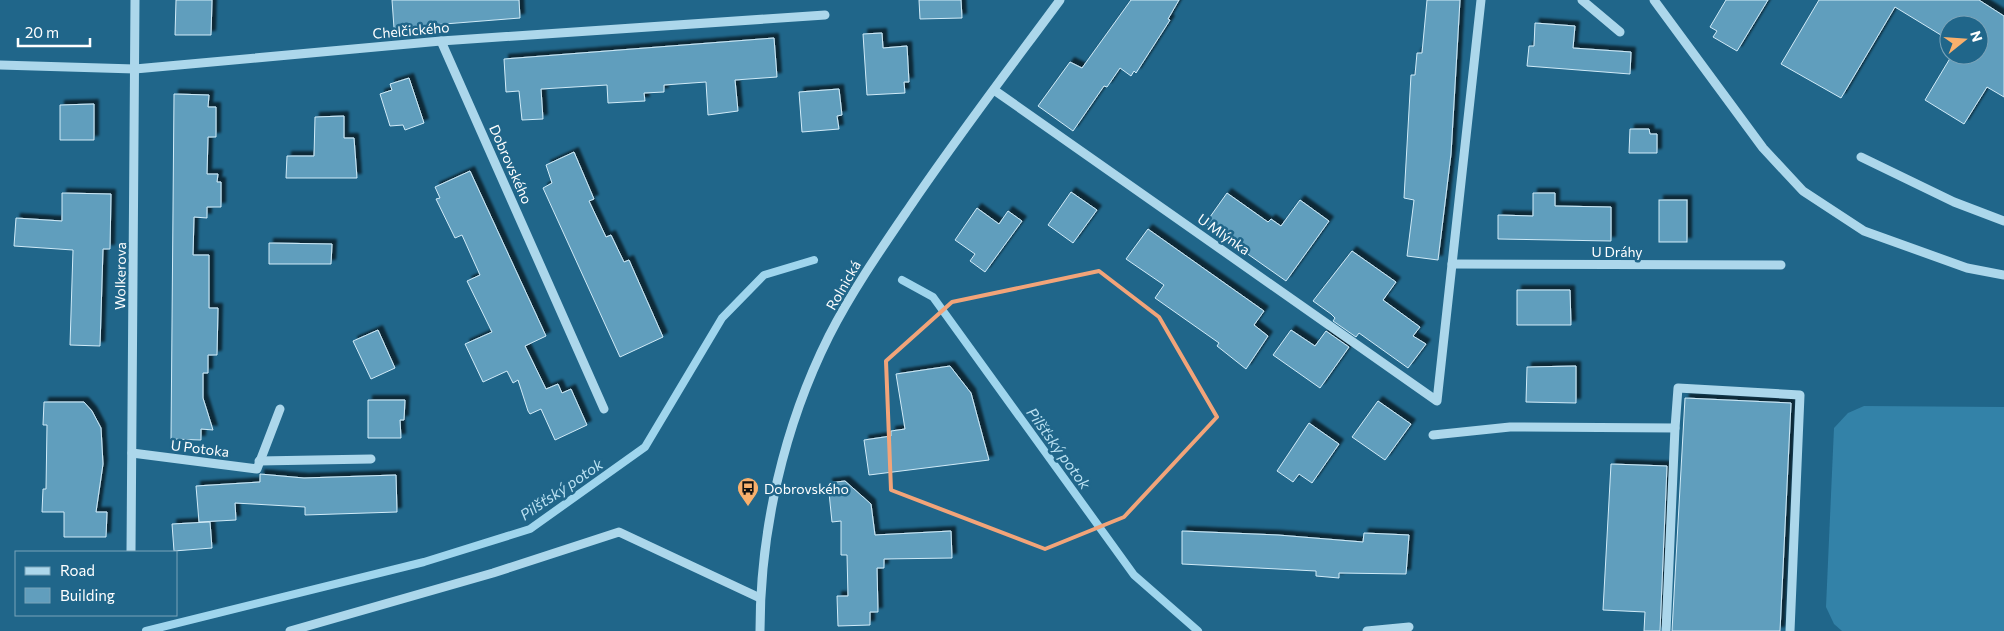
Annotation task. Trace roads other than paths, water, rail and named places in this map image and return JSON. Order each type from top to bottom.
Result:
[{"type":"street","name":"Wolkerova","points":[[131,551],[135,0]]},
{"type":"street","name":"Rolnická","points":[[760,631],[760,598],[768,526],[784,454],[807,385],[830,335],[871,263],[933,172],[1060,0]]},
{"type":"street","points":[[1452,264],[1481,0]]},
{"type":"street","points":[[1582,0],[1620,32]]},
{"type":"street","points":[[1654,0],[1763,148],[1803,191],[1864,231],[1967,268],[2004,275]]},
{"type":"street","name":"Chelčického","points":[[0,66],[135,69],[441,41],[825,15]]},
{"type":"street","name":"Dobrovského","points":[[441,41],[604,409]]},
{"type":"street","name":"U Mlýnka","points":[[994,90],[1437,401],[1452,264]]},
{"type":"street","points":[[1861,157],[1954,202],[2004,221]]},
{"type":"street","name":"U Dráhy","points":[[1452,264],[1781,266]]},
{"type":"street","points":[[1666,631],[1678,388],[1800,395],[1790,631]]},
{"type":"street","points":[[259,461],[280,409]]},
{"type":"street","points":[[1433,435],[1510,427],[1675,428]]},
{"type":"street","name":"U Potoka","points":[[132,453],[257,469],[259,461],[371,458]]},
{"type":"street","points":[[290,631],[493,573],[619,532],[760,598]]},
{"type":"street","points":[[1368,631],[1409,627]]},
{"type":"waterway","name":"Pilšťský potok","points":[[146,631],[424,562],[530,529],[645,447],[722,318],[764,275],[814,260]]},
{"type":"waterway","name":"Pilšťský potok","points":[[902,280],[933,297],[1134,575],[1198,631]]},
{"type":"place","name":"Dobrovského","points":[[748,507]]}]
